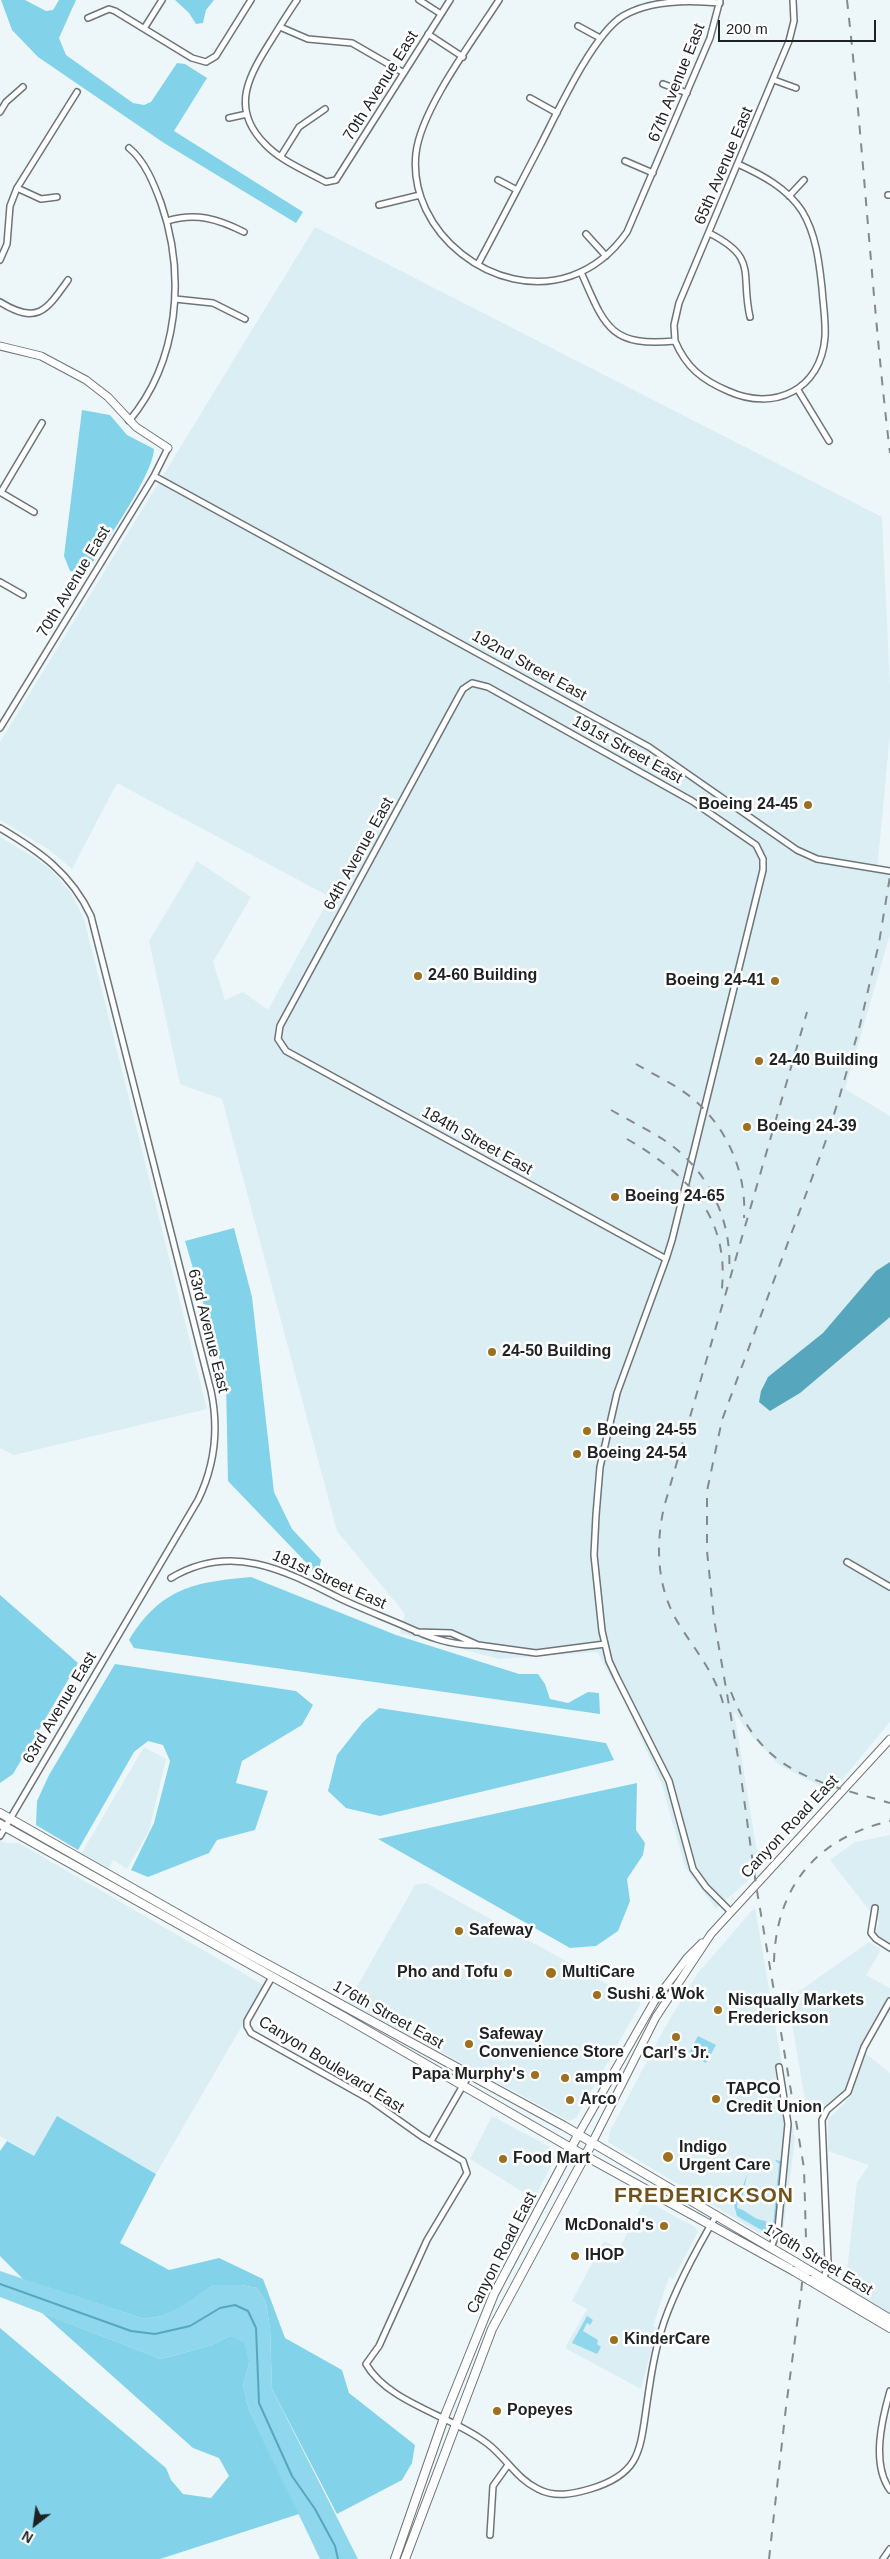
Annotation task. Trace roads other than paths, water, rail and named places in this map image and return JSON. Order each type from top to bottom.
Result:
[{"type":"main road","points":[[0,346],[41,356],[86,380],[108,397],[129,421],[168,448]]},
{"type":"main road","name":"Canyon Road East","points":[[395,2559],[444,2418],[494,2294],[578,2135],[654,2002],[687,1958],[890,1739]]},
{"type":"main road","name":"176th Street East","points":[[0,1813],[281,1972],[578,2135],[890,2319]]},
{"type":"main road","name":"176th Street East","points":[[3,1826],[463,2085],[584,2156],[794,2271],[890,2328]]},
{"type":"main road","points":[[75,1867],[78,1864],[109,1875]]},
{"type":"main road","name":"Canyon Road East","points":[[405,2559],[492,2329],[592,2143],[656,2017],[711,1934]]},
{"type":"main road","points":[[241,1960],[250,1960],[273,1972],[281,1972]]},
{"type":"street","points":[[145,27],[162,0]]},
{"type":"street","points":[[88,18],[109,9],[122,13],[192,58],[202,62],[209,61],[216,56],[251,0]]},
{"type":"street","points":[[297,0],[249,78],[245,96],[247,114],[253,130],[264,144],[281,156],[299,127],[325,109]]},
{"type":"street","points":[[419,0],[441,14]]},
{"type":"street","name":"70th Avenue East","points":[[281,156],[326,182],[332,183],[343,171],[450,0]]},
{"type":"street","name":"67th Avenue East","points":[[499,0],[431,108],[419,136],[415,168],[420,195],[426,213],[446,242],[478,264],[499,274],[530,280],[556,279],[581,272],[606,256],[630,227],[688,93],[710,38],[720,2]]},
{"type":"street","name":"65th Avenue East","points":[[675,340],[674,325],[679,303],[774,80],[793,28],[793,0]]},
{"type":"street","points":[[478,264],[557,112],[600,38],[622,16],[652,6],[688,1],[720,2]]},
{"type":"street","points":[[578,26],[600,38]]},
{"type":"street","points":[[280,27],[308,39],[352,43],[404,73]]},
{"type":"street","points":[[428,34],[463,56]]},
{"type":"street","points":[[774,80],[796,88]]},
{"type":"street","points":[[662,84],[688,93]]},
{"type":"street","points":[[0,112],[6,102],[23,87]]},
{"type":"street","points":[[0,260],[6,244],[10,206],[17,188],[77,92]]},
{"type":"street","points":[[530,98],[557,112]]},
{"type":"street","points":[[229,118],[247,114]]},
{"type":"street","points":[[129,148],[136,154],[147,170],[167,221],[174,252],[175,299],[170,331],[162,359],[150,389],[129,421]]},
{"type":"street","points":[[625,161],[653,174]]},
{"type":"street","points":[[581,272],[601,316],[613,330],[625,338],[639,342],[675,340],[682,356],[692,370],[704,379],[735,394],[756,399],[774,398],[798,390],[811,375],[820,359],[825,337],[821,281],[813,235],[802,212],[789,196],[771,181],[738,164]]},
{"type":"street","points":[[498,180],[517,190]]},
{"type":"street","points":[[789,196],[804,180]]},
{"type":"street","points":[[17,188],[40,199],[57,197]]},
{"type":"street","points":[[379,205],[420,195]]},
{"type":"street","points":[[167,221],[193,216],[210,218],[244,232]]},
{"type":"street","points":[[709,233],[733,247],[742,258],[746,271],[750,317]]},
{"type":"street","points":[[586,234],[606,256]]},
{"type":"street","points":[[0,302],[19,313],[39,312],[52,303],[68,280]]},
{"type":"street","points":[[175,299],[213,302],[245,318]]},
{"type":"street","points":[[798,390],[830,441]]},
{"type":"street","points":[[34,512],[0,492],[42,423]]},
{"type":"street","name":"70th Avenue East","points":[[0,728],[154,476],[168,448]]},
{"type":"street","name":"192nd Street East","points":[[154,476],[649,747],[797,850],[817,859],[890,871]]},
{"type":"street","points":[[0,582],[23,595]]},
{"type":"street","name":"191st Street East","points":[[472,684],[488,687],[692,801],[754,844],[764,859],[763,870],[666,1259]]},
{"type":"street","name":"64th Avenue East","points":[[280,1042],[278,1036],[280,1026],[302,984],[459,696],[463,689],[472,684]]},
{"type":"street","name":"63rd Avenue East","points":[[0,828],[39,851],[55,865],[76,889],[91,916],[211,1391],[215,1423],[211,1464],[198,1500],[10,1819],[3,1826],[0,1836]]},
{"type":"street","name":"184th Street East","points":[[280,1042],[286,1051],[666,1259]]},
{"type":"street","points":[[666,1259],[617,1393],[600,1467],[594,1555],[598,1600],[605,1644],[617,1678],[668,1781],[693,1868],[706,1887],[730,1912]]},
{"type":"street","name":"181st Street East","points":[[171,1578],[190,1568],[207,1563],[255,1562],[292,1574],[416,1632],[462,1646],[478,1645],[536,1653],[605,1644]]},
{"type":"street","points":[[847,1562],[890,1587]]},
{"type":"street","name":"181st Street East","points":[[416,1632],[451,1633],[478,1645]]},
{"type":"street","points":[[875,1908],[871,1933],[876,1940],[890,1948]]},
{"type":"street","name":"Canyon Boulevard East","points":[[272,1977],[247,2020],[246,2026],[253,2034],[369,2099],[463,2161],[466,2172],[427,2240],[379,2346],[366,2364],[378,2380],[399,2395],[444,2418]]},
{"type":"street","points":[[824,2279],[828,2262],[821,2123],[827,2110],[848,2092],[864,2047],[890,2001]]},
{"type":"street","points":[[772,2248],[778,2229],[788,2124],[779,2067]]},
{"type":"street","points":[[432,2141],[468,2075]]},
{"type":"street","points":[[444,2418],[489,2444],[520,2478],[539,2490],[566,2495],[609,2484],[618,2478],[638,2453],[644,2432],[653,2362],[664,2321],[692,2258],[716,2216]]},
{"type":"street","points":[[890,2391],[881,2443],[883,2472],[890,2490]]},
{"type":"street","points":[[490,2535],[493,2486],[508,2465]]},
{"type":"street","points":[[587,2490],[589,2497]]},
{"type":"street","points":[[883,2559],[890,2549]]},
{"type":"waterway","points":[[0,2284],[131,2331],[155,2334],[190,2326],[220,2308],[235,2305],[248,2311],[256,2328],[259,2403],[292,2476],[315,2509],[335,2546],[338,2559]]},
{"type":"railway","points":[[847,0],[890,453]]},
{"type":"railway","points":[[769,2559],[806,2239],[804,2168],[756,1885],[739,1763],[714,1619],[707,1551],[707,1491],[722,1420],[825,1143],[840,1095],[860,1025],[879,943],[890,876]]},
{"type":"railway","points":[[723,1703],[710,1672],[672,1612],[662,1583],[659,1538],[664,1507],[807,1012]]},
{"type":"railway","points":[[636,1064],[672,1084],[692,1098],[725,1137],[738,1168],[742,1184],[744,1218]]},
{"type":"railway","points":[[611,1110],[651,1132],[680,1152],[705,1181],[722,1215],[727,1234],[729,1272]]},
{"type":"railway","points":[[627,1139],[669,1168],[687,1184],[701,1202],[712,1222],[720,1244],[723,1269],[721,1296]]},
{"type":"railway","points":[[731,1692],[744,1719],[758,1740],[775,1757],[794,1770],[814,1780],[890,1803]]},
{"type":"railway","points":[[774,1962],[777,1935],[783,1910],[792,1888],[805,1869],[822,1853],[841,1840],[864,1829],[890,1821]]},
{"type":"place","name":"Boeing 24-45","points":[[808,805]]},
{"type":"place","name":"24-60 Building","points":[[418,976]]},
{"type":"place","name":"Boeing 24-41","points":[[775,981]]},
{"type":"place","name":"24-40 Building","points":[[759,1061]]},
{"type":"place","name":"Boeing 24-39","points":[[747,1127]]},
{"type":"place","name":"Boeing 24-65","points":[[615,1197]]},
{"type":"place","name":"24-50 Building","points":[[492,1352]]},
{"type":"place","name":"Boeing 24-55","points":[[587,1431]]},
{"type":"place","name":"Boeing 24-54","points":[[577,1454]]},
{"type":"place","name":"Safeway","points":[[459,1931]]},
{"type":"place","name":"Pho and Tofu","points":[[508,1973]]},
{"type":"place","name":"MultiCare","points":[[551,1973]]},
{"type":"place","name":"Sushi & Wok","points":[[597,1995]]},
{"type":"place","name":"Nisqually Markets Frederickson","points":[[718,2010]]},
{"type":"place","name":"Carl's Jr.","points":[[676,2037]]},
{"type":"place","name":"Safeway Convenience Store","points":[[469,2044]]},
{"type":"place","name":"Papa Murphy's","points":[[535,2075]]},
{"type":"place","name":"ampm","points":[[565,2078]]},
{"type":"place","name":"TAPCO Credit Union","points":[[716,2099]]},
{"type":"place","name":"Arco","points":[[570,2100]]},
{"type":"place","name":"Indigo Urgent Care","points":[[668,2157]]},
{"type":"place","name":"Food Mart","points":[[503,2159]]},
{"type":"place","name":"McDonald's","points":[[664,2226]]},
{"type":"place","name":"IHOP","points":[[575,2256]]},
{"type":"place","name":"KinderCare","points":[[614,2340]]},
{"type":"place","name":"Popeyes","points":[[497,2411]]},
{"type":"district","name":"FREDERICKSON","points":[[704,2196]]}]
